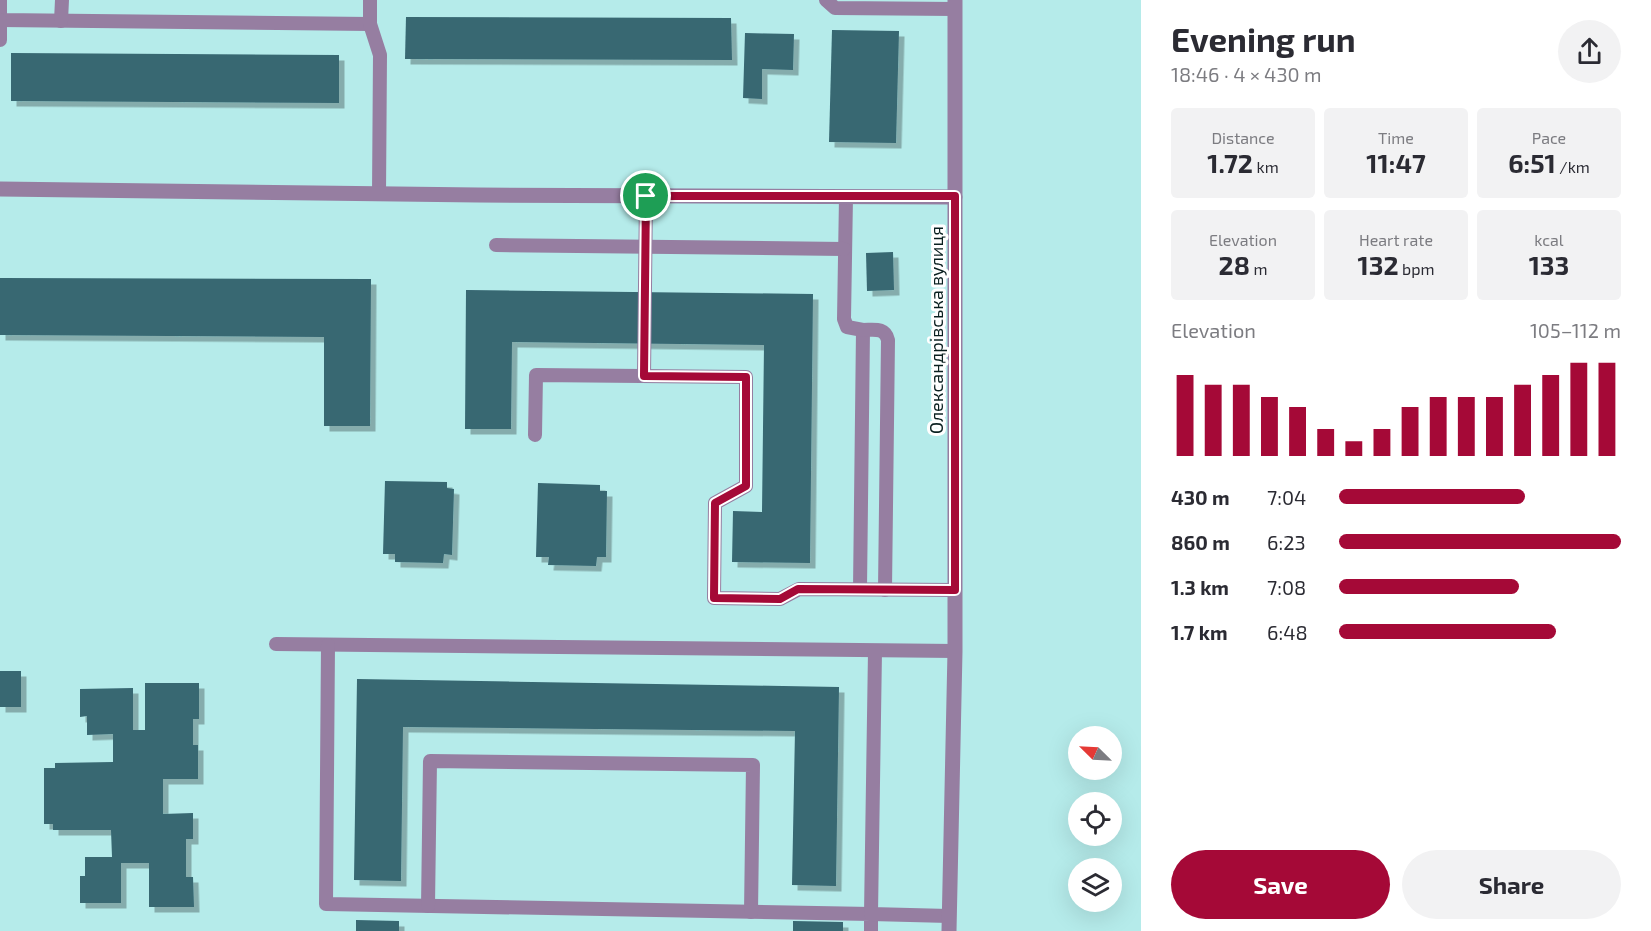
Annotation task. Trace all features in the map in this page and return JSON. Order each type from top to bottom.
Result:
[{"type":"street","name":"Олександрівська вулиця","points":[[949,923],[955,651],[955,4]]},
{"type":"street","points":[[0,189],[646,196],[955,196]]},
{"type":"lane","points":[[0,0],[0,40]]},
{"type":"lane","points":[[62,0],[62,21]]},
{"type":"lane","points":[[370,0],[370,24],[380,55],[379,194]]},
{"type":"lane","points":[[826,0],[835,8],[955,4]]},
{"type":"lane","points":[[0,20],[370,24]]},
{"type":"lane","points":[[644,376],[646,196]]},
{"type":"lane","points":[[846,197],[844,319],[847,327],[882,330],[887,334],[888,340],[885,590]]},
{"type":"lane","points":[[496,245],[844,249]]},
{"type":"lane","points":[[860,590],[863,330]]},
{"type":"lane","points":[[535,435],[536,375],[746,377],[746,486],[715,503],[714,598],[780,599],[798,589],[955,590]]},
{"type":"lane","points":[[276,644],[955,651]]},
{"type":"lane","points":[[328,645],[326,904],[871,914],[949,923]]},
{"type":"lane","points":[[871,931],[875,651]]},
{"type":"lane","points":[[428,906],[430,761],[753,765],[751,912]]},
{"type":"building","points":[[406,17],[731,18],[732,60],[405,59]]},
{"type":"building","points":[[832,30],[899,31],[896,143],[829,142]]},
{"type":"building","points":[[745,33],[794,34],[793,70],[762,69],[762,99],[743,98]]},
{"type":"building","points":[[11,53],[339,55],[339,103],[11,101]]},
{"type":"building","points":[[893,252],[894,290],[867,291],[866,253]]},
{"type":"building","points":[[0,278],[371,279],[370,426],[324,426],[324,337],[0,335]]},
{"type":"building","points":[[466,290],[813,294],[810,563],[732,562],[733,511],[762,512],[764,345],[512,342],[511,429],[465,429]]},
{"type":"building","points":[[385,481],[447,482],[447,488],[454,489],[452,555],[444,554],[443,563],[395,562],[395,554],[383,554]]},
{"type":"building","points":[[538,483],[600,485],[600,491],[607,491],[606,557],[597,557],[596,566],[548,565],[549,557],[536,557]]},
{"type":"building","points":[[0,671],[21,671],[21,707],[0,707]]},
{"type":"building","points":[[357,679],[839,687],[836,886],[792,885],[795,731],[403,727],[401,881],[354,880]]},
{"type":"building","points":[[145,683],[199,683],[199,719],[193,719],[193,745],[198,745],[198,779],[163,779],[163,814],[193,813],[193,839],[186,839],[186,877],[193,877],[194,907],[149,907],[149,863],[121,863],[121,903],[80,903],[80,876],[85,876],[85,857],[112,857],[111,830],[53,830],[53,824],[44,824],[44,768],[55,768],[55,763],[113,762],[113,734],[87,735],[87,716],[80,717],[80,689],[133,688],[133,730],[145,730]]},
{"type":"building","points":[[356,920],[399,921],[399,931],[356,931]]},
{"type":"building","points":[[793,921],[843,922],[843,931],[793,931]]},
{"type":"route","points":[[646,196],[955,196],[955,590],[798,589],[780,599],[714,598],[715,503],[746,486],[746,377],[644,376],[646,196]]}]
